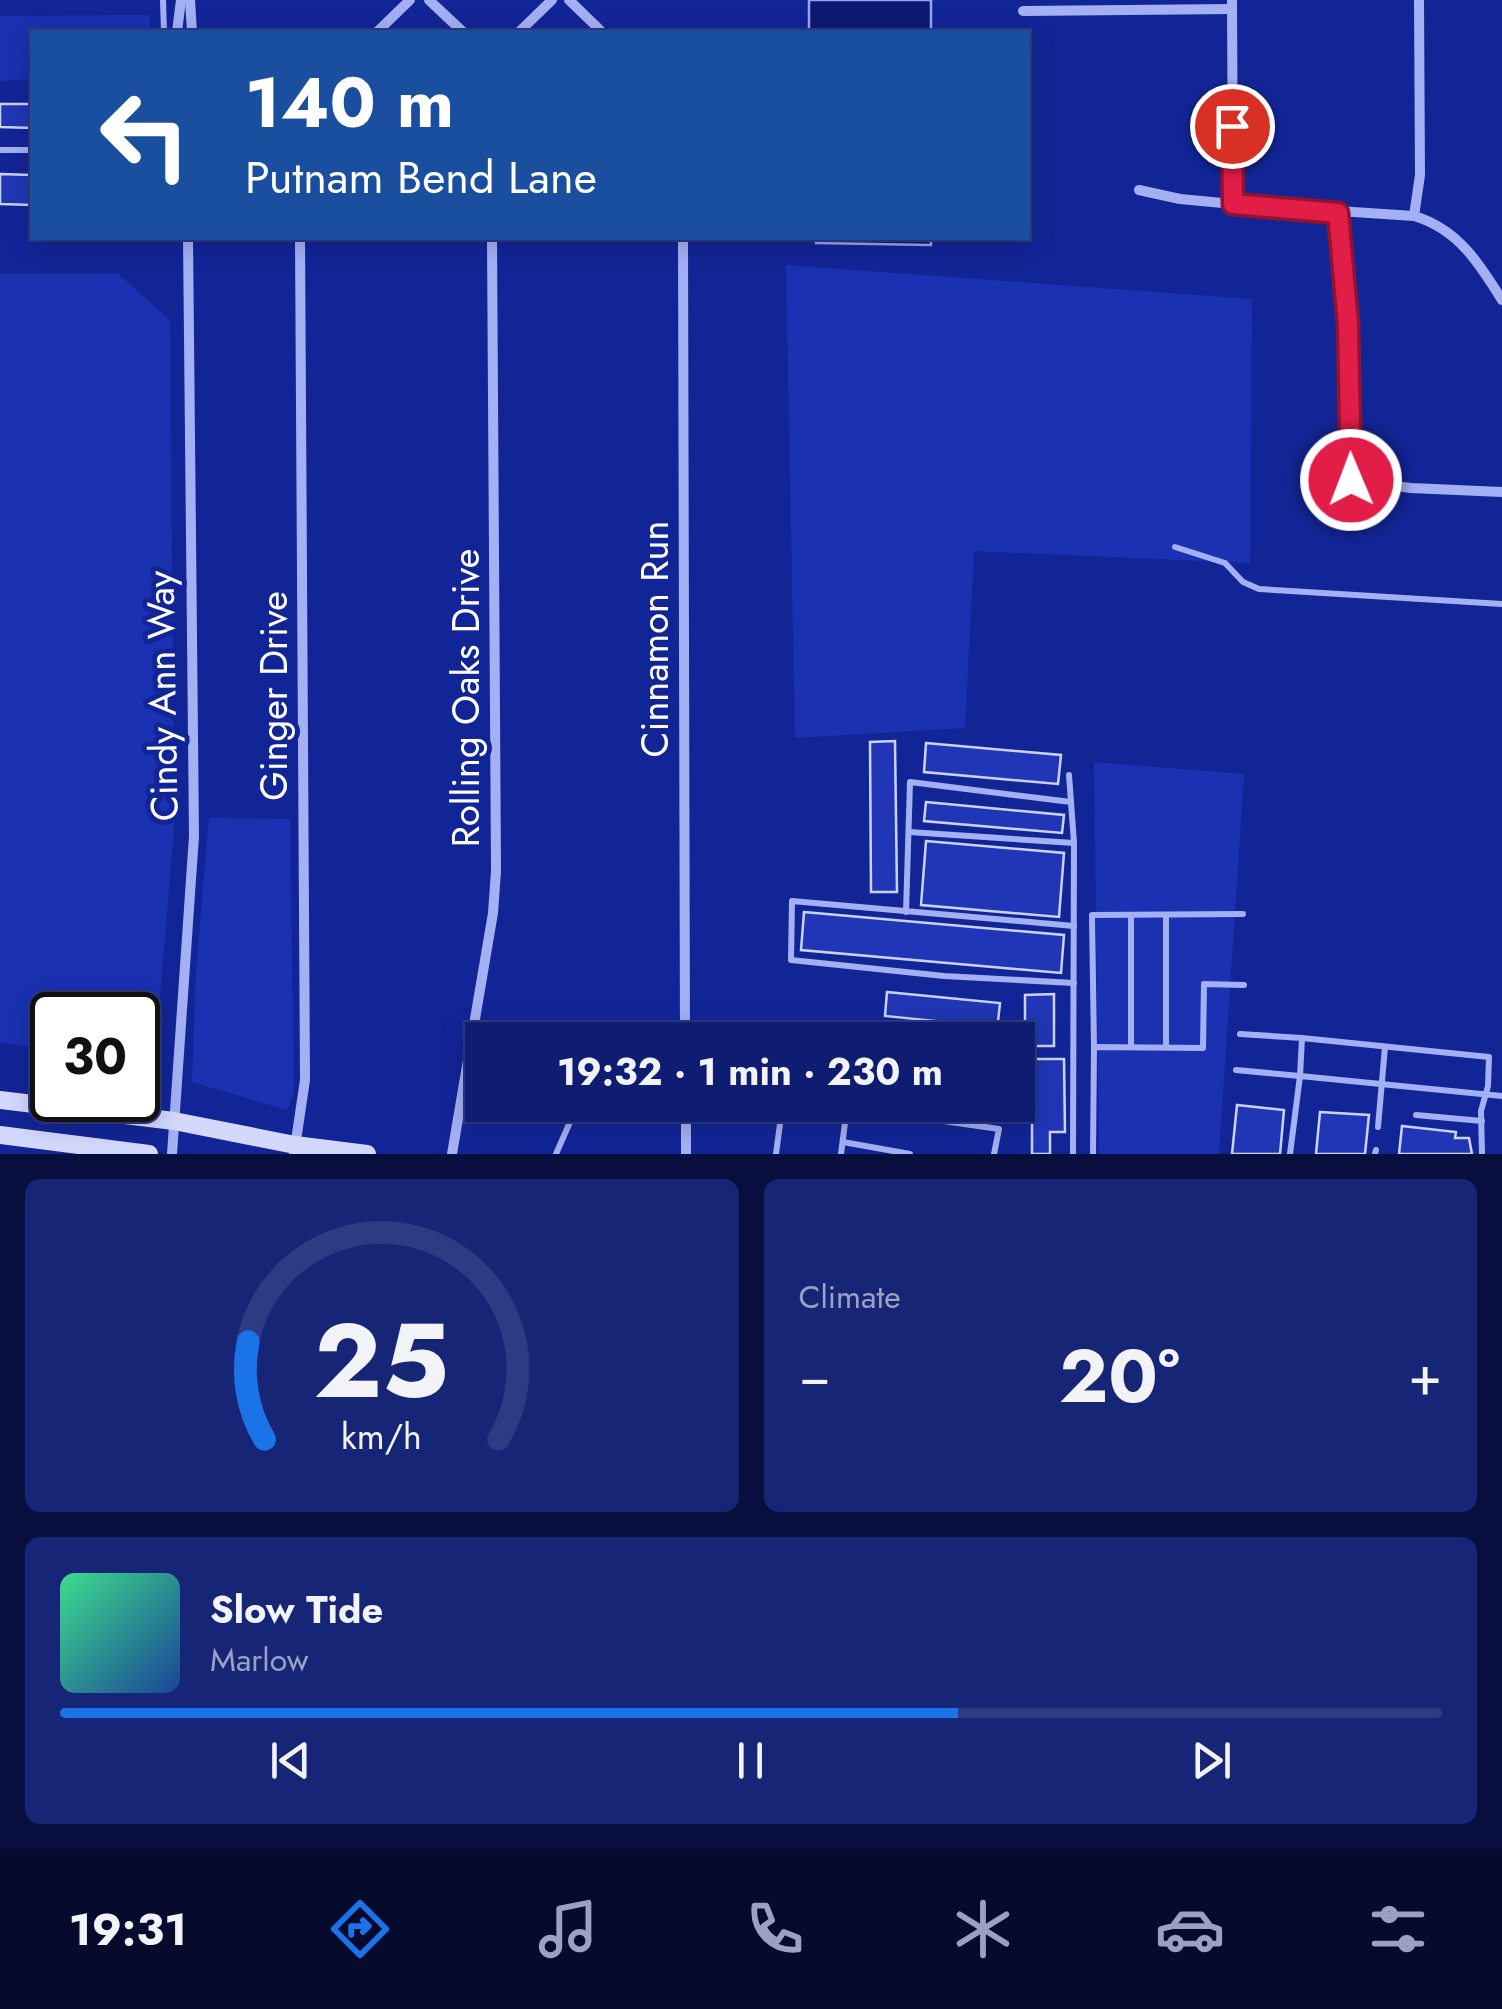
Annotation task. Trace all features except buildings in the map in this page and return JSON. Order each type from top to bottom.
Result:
[{"type":"main road","points":[[0,1100],[174,1120],[294,1149],[367,1154]]},
{"type":"main road","points":[[0,1134],[150,1154]]},
{"type":"street","points":[[177,30],[181,0]]},
{"type":"street","points":[[190,0],[192,30]]},
{"type":"street","points":[[379,30],[410,0]]},
{"type":"street","points":[[429,0],[461,30]]},
{"type":"street","points":[[522,30],[552,0]]},
{"type":"street","points":[[569,0],[600,30]]},
{"type":"street","points":[[1414,216],[1420,175],[1419,0]]},
{"type":"street","points":[[1023,11],[1232,4],[1233,204]]},
{"type":"street","points":[[1139,190],[1180,199],[1414,216],[1436,222],[1474,254],[1502,300]]},
{"type":"street","points":[[1338,213],[1348,324],[1351,480],[1411,488],[1502,492]]},
{"type":"street","name":"Cindy Ann Way","points":[[172,1154],[194,836],[188,240]]},
{"type":"street","name":"Ginger Drive","points":[[294,1149],[305,1080],[300,240]]},
{"type":"street","name":"Rolling Oaks Drive","points":[[452,1154],[493,913],[496,871],[492,240]]},
{"type":"street","name":"Cinnamon Run","points":[[683,240],[686,1022]]},
{"type":"street","points":[[686,1122],[686,1154]]},
{"type":"lane","points":[[164,0],[164,30]]},
{"type":"lane","points":[[0,150],[30,150]]},
{"type":"lane","points":[[1175,547],[1225,563],[1243,582],[1259,589],[1502,604]]},
{"type":"lane","points":[[1069,775],[1074,843],[1073,1154]]},
{"type":"lane","points":[[906,912],[910,782],[1071,802]]},
{"type":"lane","points":[[908,832],[1074,843]]},
{"type":"lane","points":[[1074,926],[792,901],[791,960],[944,976],[1074,983]]},
{"type":"lane","points":[[1093,1154],[1092,916],[1243,914]]},
{"type":"lane","points":[[1131,915],[1131,1048]]},
{"type":"lane","points":[[1166,915],[1166,1048]]},
{"type":"lane","points":[[1094,1047],[1203,1048],[1204,984],[1244,985]]},
{"type":"lane","points":[[1240,1034],[1489,1057],[1482,1154]]},
{"type":"lane","points":[[1290,1154],[1302,1038]]},
{"type":"lane","points":[[1378,1128],[1385,1047]]},
{"type":"lane","points":[[1236,1070],[1502,1096]]},
{"type":"lane","points":[[1416,1116],[1482,1120]]},
{"type":"lane","points":[[556,1154],[570,1122]]},
{"type":"lane","points":[[776,1154],[781,1122]]},
{"type":"lane","points":[[841,1154],[845,1122]]},
{"type":"lane","points":[[950,1122],[998,1129],[994,1154]]},
{"type":"lane","points":[[842,1142],[910,1154]]},
{"type":"shaded area","points":[[809,0],[931,0],[931,30],[809,30]]},
{"type":"shaded area","points":[[149,15],[151,30],[30,30],[30,79],[0,81],[0,16]]},
{"type":"shaded area","points":[[815,240],[931,240],[931,245]]},
{"type":"shaded area","points":[[786,265],[1252,299],[1250,563],[974,551],[965,728],[795,738]]},
{"type":"shaded area","points":[[0,274],[118,274],[170,320],[174,830],[160,996],[160,992],[30,992],[30,1047],[0,1042]]},
{"type":"shaded area","points":[[1094,762],[1244,774],[1219,1154],[1099,1154]]},
{"type":"shaded area","points":[[209,818],[290,819],[294,1092],[287,1110],[192,1082],[196,973]]},
{"type":"route","points":[[1232,126],[1233,204],[1338,213],[1348,324],[1351,480]]}]
